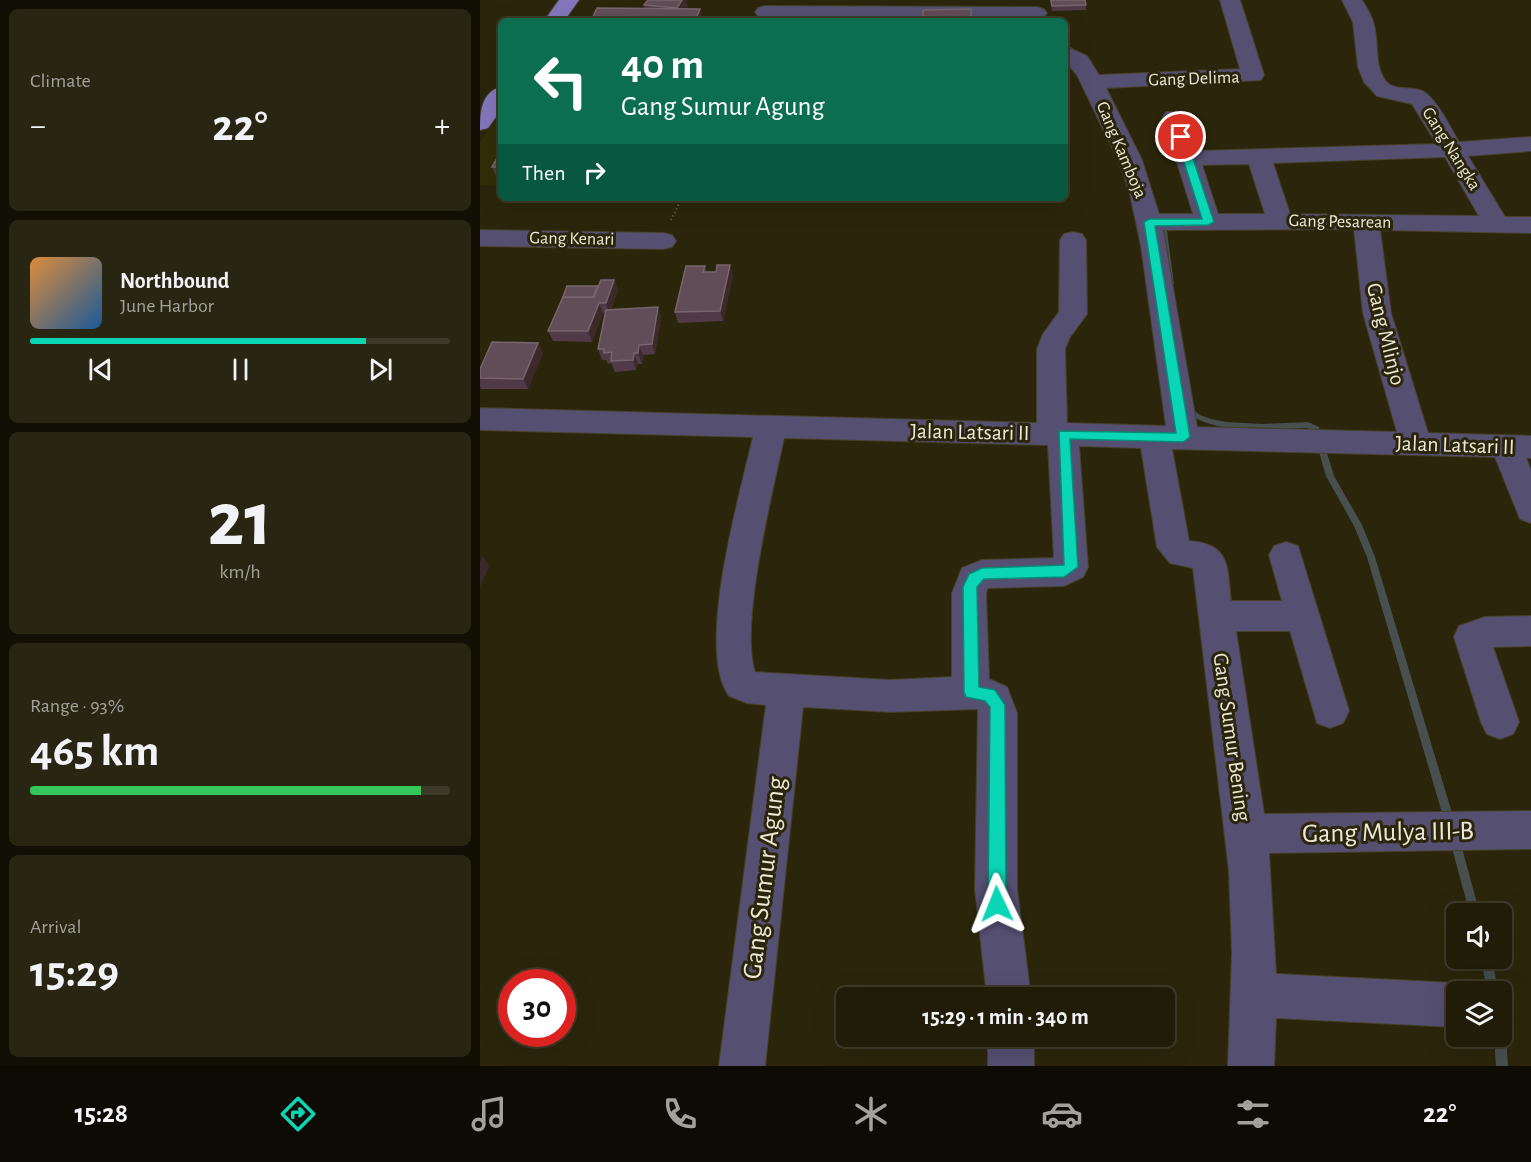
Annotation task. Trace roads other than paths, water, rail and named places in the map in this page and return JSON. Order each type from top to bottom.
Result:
[{"type":"main road","points":[[556,18],[569,0]]},
{"type":"main road","points":[[480,123],[498,98]]},
{"type":"street","name":"Gang Delima","points":[[1092,82],[1253,75],[1233,16],[1230,0]]},
{"type":"street","name":"Gang Nangka","points":[[1352,0],[1363,22],[1367,61],[1377,84],[1389,94],[1417,97],[1453,150],[1497,225]]},
{"type":"street","points":[[765,11],[894,6],[1037,11]]},
{"type":"street","name":"Gang Kamboja","points":[[1068,54],[1079,61],[1092,82],[1130,160],[1149,222],[1169,437]]},
{"type":"street","points":[[1174,117],[1208,222]]},
{"type":"street","points":[[1188,158],[1453,150],[1531,144]]},
{"type":"street","points":[[1259,156],[1280,221]]},
{"type":"street","name":"Gang Pesarean","points":[[1149,222],[1280,221],[1531,225]]},
{"type":"street","name":"Gang Mlinjo","points":[[1366,222],[1377,313],[1416,444]]},
{"type":"street","name":"Gang Kenari","points":[[480,238],[663,241]]},
{"type":"street","points":[[971,692],[969,593],[974,578],[982,574],[1064,572],[1071,567],[1051,349],[1057,334],[1073,314],[1073,240]]},
{"type":"street","name":"Jalan Latsari II","points":[[480,419],[1518,446]]},
{"type":"street","points":[[771,427],[737,593],[735,663],[739,680],[743,685],[786,690],[890,696],[971,692],[989,694],[997,705],[996,889],[1008,987]]},
{"type":"street","name":"Gang Sumur Bening","points":[[1169,437],[1174,547],[1180,553],[1198,554],[1207,558],[1245,834],[1252,913],[1251,1066]]},
{"type":"street","points":[[1518,446],[1531,510]]},
{"type":"street","points":[[1286,555],[1330,711]]},
{"type":"street","points":[[1216,616],[1303,616]]},
{"type":"street","points":[[1500,722],[1472,637],[1485,632],[1531,632]]},
{"type":"street","name":"Gang Sumur Agung","points":[[742,1066],[786,690]]},
{"type":"street","name":"Gang Mulya III-B","points":[[1245,834],[1531,830]]},
{"type":"street","points":[[1253,995],[1446,1005]]},
{"type":"street","points":[[1011,1047],[1011,1066]]},
{"type":"waterway","points":[[1068,47],[1086,60]]},
{"type":"waterway","points":[[1164,231],[1171,284]]},
{"type":"waterway","points":[[1188,409],[1197,417],[1226,425],[1308,425],[1316,429],[1330,476],[1358,525],[1371,557],[1450,823]]},
{"type":"waterway","points":[[1455,841],[1472,903]]},
{"type":"waterway","points":[[1488,969],[1491,981]]},
{"type":"waterway","points":[[1501,1047],[1502,1066]]}]
